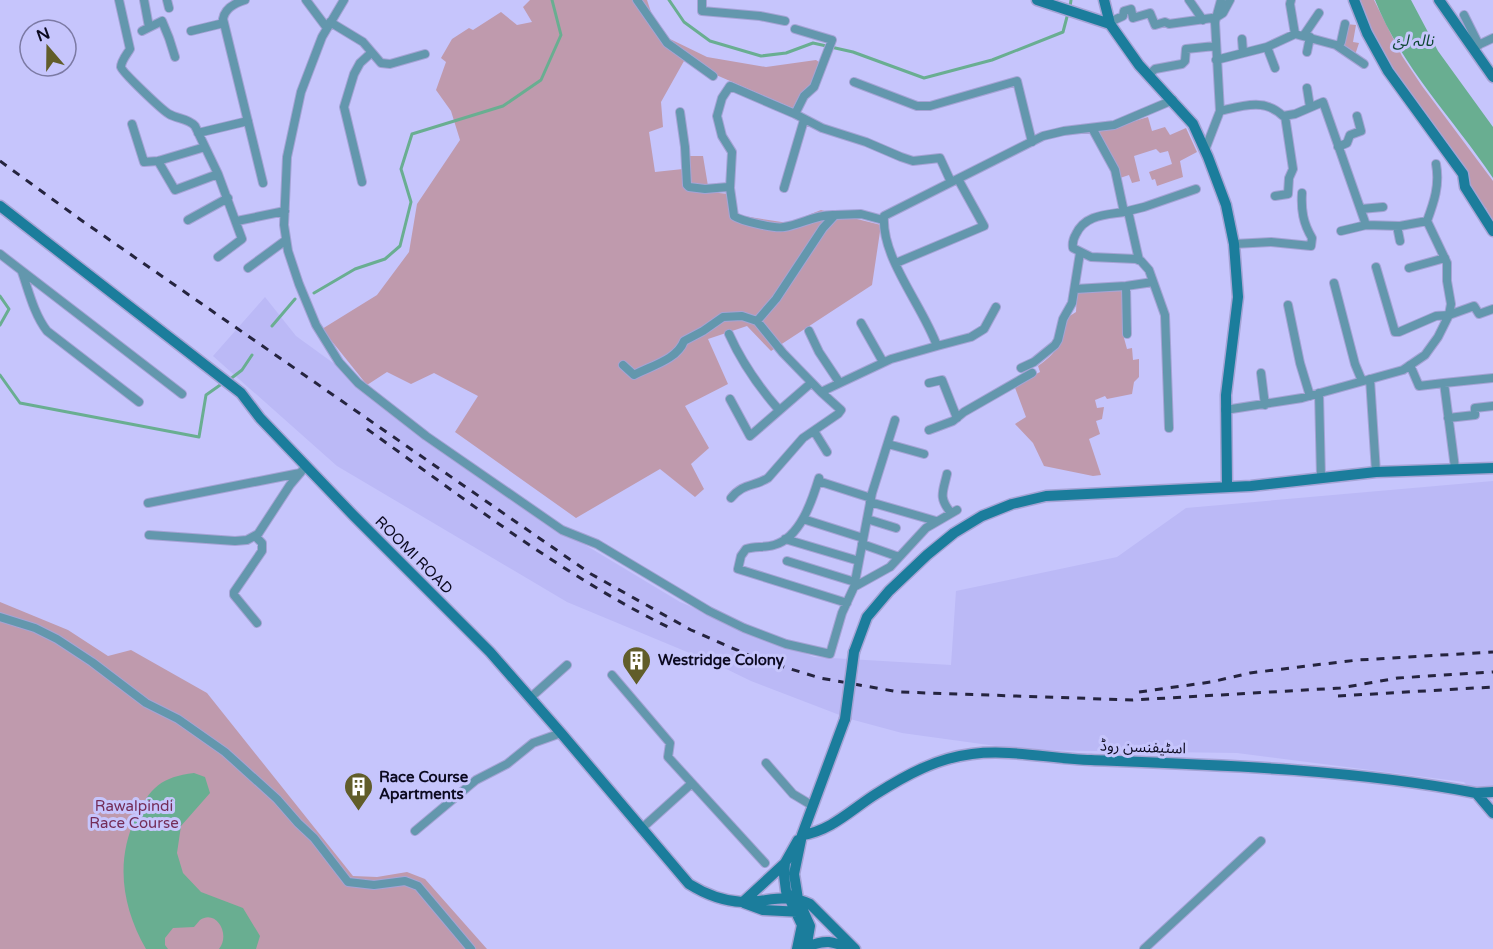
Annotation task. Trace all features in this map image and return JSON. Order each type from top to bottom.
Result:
[{"type":"street","points":[[119,0],[130,49],[121,69],[170,115],[191,121],[218,174],[237,221],[242,238],[218,257]]},
{"type":"street","points":[[144,0],[146,29],[162,21],[175,57]]},
{"type":"street","points":[[245,0],[233,4],[224,13],[224,23],[262,183]]},
{"type":"street","points":[[306,0],[329,25],[363,42],[381,63],[390,64],[425,54]]},
{"type":"street","points":[[344,0],[329,25],[301,92],[287,157],[284,225],[286,240],[299,284],[316,325],[339,362],[358,383],[426,436],[562,530],[597,544],[709,611],[744,628],[786,644],[830,654],[854,584],[871,500],[895,420]]},
{"type":"street","points":[[637,0],[667,43],[713,76]]},
{"type":"street","points":[[702,0],[702,11],[760,16],[785,21]]},
{"type":"street","points":[[1104,0],[1110,23],[1139,65],[1193,124],[1226,205],[1234,244],[1238,297],[1226,411],[1227,486]]},
{"type":"street","points":[[1189,0],[1203,20]]},
{"type":"street","points":[[1205,150],[1220,111],[1215,20],[1221,0]]},
{"type":"street","points":[[1215,20],[1223,13],[1230,0]]},
{"type":"street","points":[[1291,0],[1295,34]]},
{"type":"street","points":[[1354,0],[1367,33],[1388,71],[1463,174],[1465,187],[1493,231]]},
{"type":"street","points":[[1439,0],[1476,46]]},
{"type":"street","points":[[1042,2],[1110,23],[1123,16],[1124,11],[1131,9],[1133,18],[1150,13],[1155,26],[1165,22],[1169,24],[1212,18],[1215,20]]},
{"type":"street","points":[[1307,52],[1307,36],[1319,13]]},
{"type":"street","points":[[1464,15],[1476,46],[1493,78]]},
{"type":"street","points":[[191,31],[224,23]]},
{"type":"street","points":[[1340,50],[1345,24]]},
{"type":"street","points":[[795,29],[830,38],[832,44],[814,87],[804,96],[795,114]]},
{"type":"street","points":[[1216,60],[1267,47],[1295,34],[1307,36],[1364,63]]},
{"type":"street","points":[[1476,46],[1493,38]]},
{"type":"street","points":[[1242,39],[1243,52]]},
{"type":"street","points":[[1149,75],[1155,69],[1182,64],[1185,61],[1186,49],[1215,46]]},
{"type":"street","points":[[1267,47],[1275,68]]},
{"type":"street","points":[[362,183],[344,107],[354,74],[360,63],[371,53]]},
{"type":"street","points":[[854,82],[917,106],[930,106],[1017,81],[1032,142]]},
{"type":"street","points":[[883,220],[861,214],[835,215],[803,220],[785,227],[746,222],[734,216],[730,188],[732,152],[722,136],[717,116],[718,107],[728,87],[795,114],[822,128],[913,160],[940,158],[984,226],[896,263]]},
{"type":"street","points":[[1306,88],[1310,107]]},
{"type":"street","points":[[937,346],[883,233],[884,216],[1043,136],[1114,125],[1173,100]]},
{"type":"street","points":[[1220,111],[1255,104],[1272,108],[1285,116],[1323,102],[1366,225]]},
{"type":"street","points":[[680,112],[687,185],[692,188],[730,188]]},
{"type":"street","points":[[1275,196],[1288,194],[1289,178],[1293,169],[1285,116]]},
{"type":"street","points":[[1338,147],[1347,143],[1350,135],[1361,131],[1357,116]]},
{"type":"street","points":[[784,188],[804,120]]},
{"type":"street","points":[[198,133],[248,121]]},
{"type":"street","points":[[132,124],[144,162],[158,161],[205,147]]},
{"type":"street","points":[[1092,128],[1114,170],[1139,260],[1149,270],[1165,315],[1169,428]]},
{"type":"street","points":[[158,161],[175,190],[218,174]]},
{"type":"street","points":[[1226,411],[1310,396],[1403,370],[1425,355],[1438,337],[1449,315],[1451,304],[1447,263],[1427,221],[1437,192],[1436,164]]},
{"type":"street","points":[[1139,260],[1091,257],[1073,248],[1072,242],[1080,225],[1089,219],[1126,211],[1196,189]]},
{"type":"street","points":[[1234,244],[1271,242],[1311,246],[1312,238],[1300,210],[1302,193]]},
{"type":"street","points":[[188,220],[228,198]]},
{"type":"street","name":"ROOMI ROAD","points":[[0,206],[241,393],[303,470],[490,652],[689,884],[715,898],[743,903],[766,899],[794,899]]},
{"type":"street","points":[[1361,209],[1383,207]]},
{"type":"street","points":[[237,221],[285,211]]},
{"type":"street","points":[[757,321],[776,299],[823,228],[835,215]]},
{"type":"street","points":[[1341,231],[1366,225],[1397,226],[1427,221]]},
{"type":"street","points":[[1397,226],[1400,241]]},
{"type":"street","points":[[248,268],[286,240]]},
{"type":"street","points":[[1021,368],[1034,362],[1055,345],[1063,319],[1072,303],[1080,253]]},
{"type":"street","points":[[0,254],[182,394]]},
{"type":"street","points":[[1409,268],[1445,258]]},
{"type":"street","points":[[1376,267],[1395,332],[1437,316],[1449,315],[1474,306],[1479,314],[1493,309]]},
{"type":"street","points":[[22,270],[35,309],[47,331],[139,402]]},
{"type":"street","points":[[1075,289],[1153,282]]},
{"type":"street","points":[[1334,283],[1355,364],[1366,380],[1376,472]]},
{"type":"street","points":[[1126,286],[1127,334]]},
{"type":"street","points":[[1288,305],[1310,396]]},
{"type":"street","points":[[821,392],[884,362],[971,337],[984,328],[996,307]]},
{"type":"street","points":[[623,365],[634,375],[670,357],[682,348],[684,341],[703,332],[723,317],[742,316],[757,321],[783,353],[841,410],[803,438],[768,478],[742,488],[730,498]]},
{"type":"street","points":[[861,323],[884,362]]},
{"type":"street","points":[[809,331],[819,352],[839,382]]},
{"type":"street","points":[[729,334],[746,368],[779,410]]},
{"type":"street","points":[[1410,365],[1419,386],[1493,378]]},
{"type":"street","points":[[929,430],[953,422],[964,412],[1032,374]]},
{"type":"street","points":[[1261,374],[1265,405]]},
{"type":"street","points":[[929,383],[942,380],[957,418]]},
{"type":"street","points":[[730,399],[750,436],[812,383]]},
{"type":"street","points":[[1444,383],[1455,468]]},
{"type":"street","points":[[1319,393],[1321,478]]},
{"type":"street","points":[[1448,418],[1475,415],[1475,408],[1493,406]]},
{"type":"street","points":[[814,430],[827,452]]},
{"type":"street","points":[[888,444],[924,454]]},
{"type":"street","points":[[794,899],[794,874],[802,835],[844,719],[854,652],[867,617],[889,591],[954,533],[982,516],[1012,504],[1047,496],[1251,486],[1376,472],[1493,468]]},
{"type":"street","points":[[148,503],[303,470]]},
{"type":"street","points":[[149,534],[235,542],[247,540],[258,534],[303,470]]},
{"type":"street","points":[[787,561],[854,584],[890,567],[926,528],[954,512],[942,502],[941,497],[947,474]]},
{"type":"street","points":[[847,603],[738,569],[741,556],[746,549],[776,545],[785,539],[803,519],[819,480],[936,521]]},
{"type":"street","points":[[803,519],[899,557]]},
{"type":"street","points":[[867,519],[896,528]]},
{"type":"street","points":[[255,536],[262,543],[262,551],[234,595],[257,623]]},
{"type":"street","points":[[785,539],[859,561]]},
{"type":"street","points":[[0,617],[27,625],[57,639],[146,703],[178,719],[225,753],[277,799],[314,838],[348,882],[374,885],[405,881],[418,886],[471,949]]},
{"type":"street","points":[[530,698],[567,665]]},
{"type":"street","points":[[612,675],[670,743],[668,757],[765,863]]},
{"type":"street","points":[[416,831],[476,780],[507,764],[533,743],[561,733]]},
{"type":"street","name":"اسٹیفنسن روڈ","points":[[802,835],[824,830],[906,776],[937,762],[973,754],[1187,763],[1317,772],[1411,782],[1476,793],[1493,792]]},
{"type":"street","points":[[766,763],[793,794],[813,806]]},
{"type":"street","points":[[641,829],[691,784]]},
{"type":"street","points":[[1476,793],[1493,813]]},
{"type":"street","points":[[802,835],[785,863],[743,903],[763,910],[800,912],[816,910]]},
{"type":"street","points":[[1144,949],[1261,841]]},
{"type":"street","points":[[785,863],[784,875],[800,912],[810,926],[803,948]]},
{"type":"street","points":[[794,899],[810,904],[853,949]]},
{"type":"street","points":[[803,948],[822,940],[853,949]]},
{"type":"shaded area","points":[[265,297],[296,336],[577,540],[680,602],[814,657],[951,665],[956,591],[1117,557],[1186,508],[1493,481],[1493,817],[1464,782],[1237,753],[1026,750],[902,733],[850,719],[751,681],[716,664],[567,602],[337,466],[213,356]]},
{"type":"green space","points":[[530,0],[647,0],[652,15],[670,39],[707,57],[766,67],[816,60],[825,66],[797,110],[684,61],[661,102],[663,127],[649,132],[655,172],[683,169],[689,156],[703,156],[709,192],[729,194],[737,215],[788,223],[821,210],[881,225],[872,285],[771,351],[747,326],[708,339],[728,384],[685,406],[709,448],[691,464],[704,489],[695,497],[660,469],[576,518],[455,432],[478,396],[434,373],[411,384],[387,372],[367,385],[322,329],[377,295],[409,252],[417,204],[460,140],[451,111],[436,90],[446,62],[441,58],[452,39],[469,28],[473,30],[501,12],[517,25],[532,22],[523,7]]},
{"type":"green space","points":[[1356,0],[1374,0],[1402,56],[1493,181],[1493,221],[1486,208],[1478,203],[1387,63]]},
{"type":"green space","points":[[1346,24],[1356,25],[1353,42],[1359,43],[1355,55],[1341,47]]},
{"type":"green space","points":[[1148,117],[1152,131],[1165,127],[1170,135],[1186,128],[1197,152],[1180,161],[1183,177],[1157,186],[1149,172],[1172,164],[1168,151],[1160,153],[1156,149],[1134,156],[1140,181],[1132,183],[1129,175],[1117,179],[1098,132]]},
{"type":"green space","points":[[1123,291],[1124,338],[1127,349],[1132,348],[1133,360],[1139,359],[1139,377],[1134,382],[1132,394],[1107,399],[1105,396],[1095,400],[1097,408],[1104,407],[1102,419],[1096,421],[1100,434],[1089,439],[1101,475],[1093,476],[1044,466],[1033,443],[1015,424],[1026,417],[1014,385],[1040,372],[1038,366],[1058,347],[1065,319],[1076,312],[1077,292]]},
{"type":"green space","name":"Rawalpindi Race Course","points":[[0,602],[68,630],[108,656],[131,650],[207,693],[353,876],[377,877],[407,872],[425,879],[487,949],[0,949]]},
{"type":"water","name":"نالہ لئ","points":[[1375,0],[1411,0],[1438,51],[1493,127],[1493,178],[1399,48]]},
{"type":"water","points":[[194,773],[205,777],[210,793],[181,826],[177,853],[183,873],[201,892],[243,908],[260,936],[256,949],[219,949],[223,937],[220,925],[216,920],[206,917],[194,927],[173,928],[165,938],[165,945],[168,949],[146,949],[131,917],[124,884],[124,867],[125,850],[136,817],[146,798],[158,785],[173,777]]},
{"type":"waterway","points":[[314,293],[355,269],[385,259],[400,246],[411,202],[401,169],[412,134],[503,106],[541,80],[561,35],[552,0]]},
{"type":"waterway","points":[[669,0],[684,22],[710,41],[761,56],[786,53],[813,43],[853,52],[924,78],[992,60],[1063,32],[1068,13]]},
{"type":"waterway","points":[[1070,7],[1071,0]]},
{"type":"waterway","points":[[0,296],[9,309],[0,325]]},
{"type":"waterway","points":[[272,326],[295,299]]},
{"type":"waterway","points":[[229,380],[242,370],[252,355]]},
{"type":"waterway","points":[[0,375],[20,403],[199,437],[206,395],[223,383]]},
{"type":"railway","points":[[0,161],[81,220],[591,574],[691,630],[755,658],[820,678],[899,692],[1133,700],[1340,688],[1398,678],[1493,672]]},
{"type":"railway","points":[[367,429],[553,561],[672,629]]},
{"type":"railway","points":[[1139,692],[1211,682],[1250,673],[1358,660],[1493,652]]},
{"type":"railway","points":[[1338,696],[1493,687]]},
{"type":"place","name":"Westridge Colony","points":[[637,686]]},
{"type":"place","name":"Race Course Apartments","points":[[358,812]]}]
